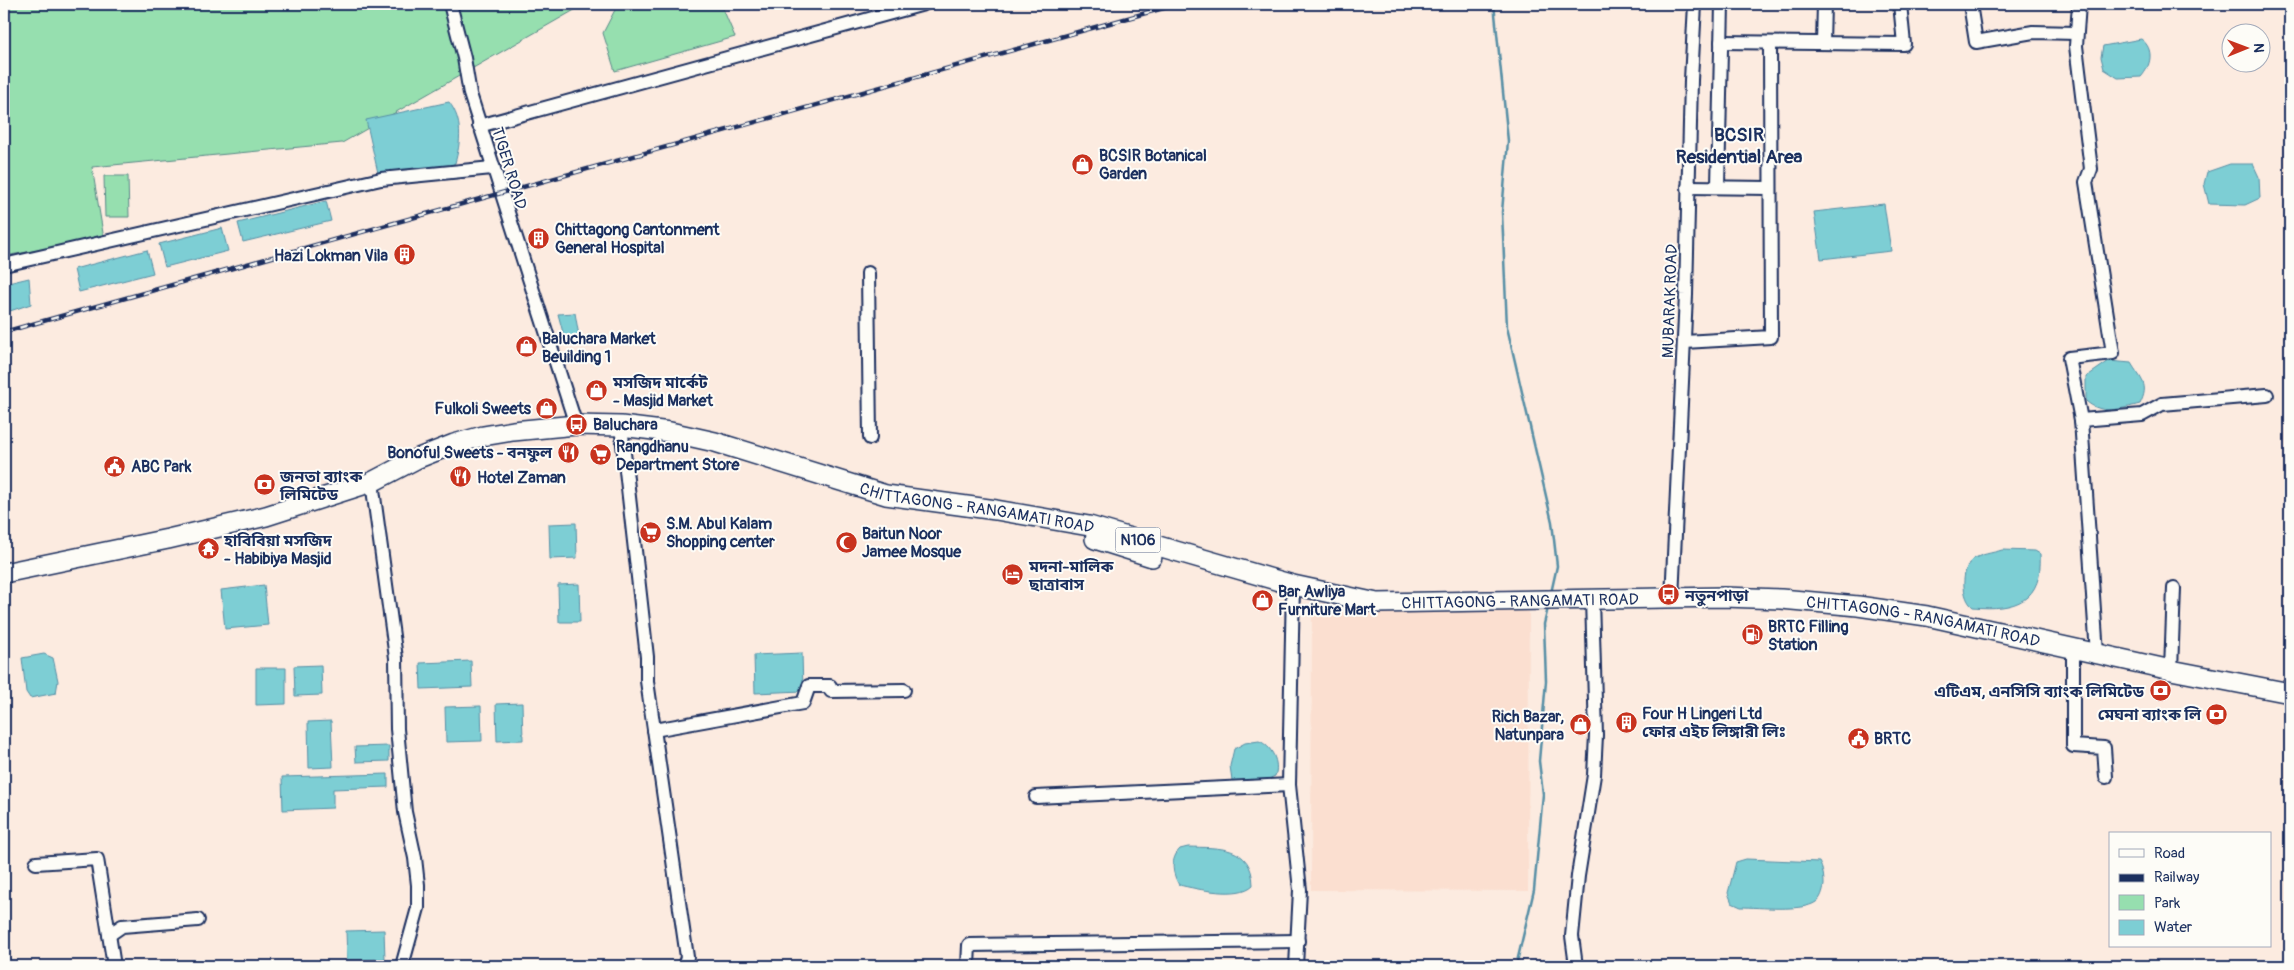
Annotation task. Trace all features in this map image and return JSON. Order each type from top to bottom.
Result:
[{"type":"highway","name":"CHITTAGONG - RANGAMATI ROAD","points":[[4,583],[271,524],[332,506],[373,485],[416,459],[454,444],[513,431],[576,425],[620,430],[670,432],[715,442],[886,495],[996,510],[1089,526],[1293,590],[1377,603],[1592,603],[1797,611],[1867,618],[1990,639],[2180,684],[2290,703]]},
{"type":"highway","name":"CHITTAGONG - RANGAMATI ROAD","points":[[4,573],[168,539],[266,516],[373,485],[470,450],[532,439],[620,430]]},
{"type":"highway","name":"CHITTAGONG - RANGAMATI ROAD","points":[[1592,603],[1672,599],[1781,599],[1858,606],[1927,616],[2170,670],[2290,693]]},
{"type":"street","name":"TIGER ROAD","points":[[450,4],[479,126],[576,425]]},
{"type":"street","name":"MUBARAK ROAD","points":[[1672,599],[1684,342],[1695,4]]},
{"type":"street","points":[[1718,186],[1722,4]]},
{"type":"street","points":[[1823,43],[1824,4]]},
{"type":"street","points":[[1721,42],[1904,44],[1900,4]]},
{"type":"street","points":[[1970,4],[1976,42],[2033,32],[2076,33]]},
{"type":"street","points":[[2079,4],[2076,33],[2091,170],[2086,182],[2112,353],[2069,358],[2081,420],[2097,654]]},
{"type":"street","points":[[479,126],[917,5]]},
{"type":"street","points":[[1684,342],[1771,337],[1770,44]]},
{"type":"street","points":[[4,265],[380,179],[492,168]]},
{"type":"street","points":[[1688,187],[1769,188]]},
{"type":"street","points":[[868,273],[870,438]]},
{"type":"street","points":[[2081,420],[2142,415],[2162,404],[2267,395]]},
{"type":"street","points":[[620,430],[654,730],[688,958],[684,966]]},
{"type":"street","points":[[373,485],[396,658],[397,729],[405,812],[418,885],[418,908],[402,966]]},
{"type":"street","points":[[2170,670],[2174,588]]},
{"type":"street","points":[[1293,590],[1289,785],[1300,890],[1296,966]]},
{"type":"street","points":[[1576,966],[1572,936],[1595,767],[1596,735],[1592,603]]},
{"type":"street","points":[[2073,658],[2072,746],[2104,748],[2106,777]]},
{"type":"street","points":[[654,730],[803,703],[809,686],[830,686],[831,690],[904,690]]},
{"type":"street","points":[[1036,796],[1289,785]]},
{"type":"street","points":[[36,863],[97,860],[114,966]]},
{"type":"street","points":[[110,935],[122,926],[198,920]]},
{"type":"street","points":[[968,966],[969,945],[1298,941]]},
{"type":"shaded area","points":[[1312,610],[1529,611],[1528,891],[1311,890]]},
{"type":"green space","points":[[4,4],[585,4],[342,143],[92,167],[104,239],[4,256]]},
{"type":"green space","points":[[618,4],[721,4],[735,37],[615,71],[603,33]]},
{"type":"green space","points":[[104,176],[128,176],[129,217],[105,217]]},
{"type":"water","points":[[2141,39],[2148,48],[2150,58],[2147,68],[2141,77],[2118,78],[2104,69],[2101,57],[2103,46]]},
{"type":"water","points":[[449,102],[457,116],[460,131],[455,163],[447,168],[378,173],[366,120]]},
{"type":"water","points":[[2230,164],[2253,164],[2259,177],[2260,198],[2245,205],[2209,204],[2204,184],[2207,172]]},
{"type":"water","points":[[326,201],[331,221],[243,242],[238,223]]},
{"type":"water","points":[[1884,204],[1891,251],[1821,259],[1814,212]]},
{"type":"water","points":[[222,228],[228,251],[165,267],[159,244]]},
{"type":"water","points":[[147,250],[153,273],[79,292],[74,269]]},
{"type":"water","points":[[29,278],[31,304],[4,313],[4,284]]},
{"type":"water","points":[[575,313],[579,336],[565,340],[558,314]]},
{"type":"water","points":[[2109,361],[2131,363],[2143,382],[2144,392],[2140,404],[2112,410],[2098,408],[2086,401],[2086,377]]},
{"type":"water","points":[[576,523],[577,558],[550,559],[549,524]]},
{"type":"water","points":[[2002,550],[2035,551],[2040,554],[2040,570],[2037,583],[2024,600],[2014,604],[2002,607],[1973,607],[1966,597],[1964,584],[1968,565],[1979,556]]},
{"type":"water","points":[[579,584],[580,622],[559,622],[558,585]]},
{"type":"water","points":[[264,585],[268,625],[225,629],[221,590]]},
{"type":"water","points":[[802,653],[803,691],[755,693],[754,655]]},
{"type":"water","points":[[44,654],[53,658],[58,681],[56,693],[30,698],[26,692],[22,658]]},
{"type":"water","points":[[471,661],[472,687],[421,689],[420,663]]},
{"type":"water","points":[[321,665],[322,695],[295,696],[294,666]]},
{"type":"water","points":[[256,668],[286,668],[286,704],[256,705]]},
{"type":"water","points":[[522,703],[523,740],[497,741],[496,704]]},
{"type":"water","points":[[481,706],[482,741],[446,742],[445,707]]},
{"type":"water","points":[[331,721],[333,767],[309,768],[308,722]]},
{"type":"water","points":[[1259,741],[1268,747],[1274,756],[1276,761],[1275,776],[1264,781],[1236,782],[1232,780],[1230,766],[1234,749],[1245,743]]},
{"type":"water","points":[[389,746],[389,761],[356,762],[355,747]]},
{"type":"water","points":[[388,774],[388,787],[333,789],[333,808],[283,810],[282,777]]},
{"type":"water","points":[[1188,847],[1232,851],[1247,862],[1253,885],[1238,891],[1218,892],[1179,885],[1175,876],[1173,862],[1180,849]]},
{"type":"water","points":[[1746,859],[1819,862],[1824,885],[1818,901],[1809,905],[1791,908],[1741,907],[1732,903],[1728,893],[1736,862]]},
{"type":"water","points":[[384,930],[385,959],[347,960],[346,931]]},
{"type":"waterway","points":[[1494,4],[1508,141],[1502,212],[1507,327],[1552,522],[1557,566],[1551,593]]},
{"type":"waterway","points":[[1516,966],[1534,890],[1543,794],[1539,761],[1546,681],[1544,624],[1548,608]]},
{"type":"railway","points":[[4,332],[1178,4]]},
{"type":"place","name":"BCSIR Botanical Garden","points":[[1083,164]]},
{"type":"place","name":"Chittagong Cantonment General Hospital","points":[[539,238]]},
{"type":"place","name":"Hazi Lokman Vila","points":[[404,255]]},
{"type":"place","name":"Baluchara Market Beuilding 1","points":[[526,347]]},
{"type":"place","name":"মসজিদ মার্কেট - Masjid Market","points":[[597,391]]},
{"type":"place","name":"Fulkoli Sweets","points":[[547,408]]},
{"type":"place","name":"Baluchara","points":[[577,424]]},
{"type":"place","name":"Bonoful Sweets - বনফুল","points":[[568,452]]},
{"type":"place","name":"Rangdhanu Department Store","points":[[600,455]]},
{"type":"place","name":"ABC Park","points":[[115,466]]},
{"type":"place","name":"Hotel Zaman","points":[[461,477]]},
{"type":"place","name":"জনতা ব্যাংক লিমিটেড","points":[[264,485]]},
{"type":"place","name":"S.M. Abul Kalam Shopping center","points":[[650,532]]},
{"type":"place","name":"Baitun Noor Jamee Mosque","points":[[846,542]]},
{"type":"place","name":"হাবিবিয়া মসজিদ - Habibiya Masjid","points":[[208,549]]},
{"type":"place","name":"মদনা-মালিক ছাত্রাবাস","points":[[1013,575]]},
{"type":"place","name":"নতুনপাড়া","points":[[1669,595]]},
{"type":"place","name":"Bar Awliya Furniture Mart","points":[[1262,600]]},
{"type":"place","name":"BRTC Filling Station","points":[[1752,635]]},
{"type":"place","name":"এটিএম, এনসিসি ব্যাংক লিমিটেড","points":[[2160,691]]},
{"type":"place","name":"মেঘনা ব্যাংক লি","points":[[2217,714]]},
{"type":"place","name":"Four H Lingeri Ltd ফোর এইচ লিঙ্গারী লিঃ","points":[[1626,722]]},
{"type":"place","name":"Rich Bazar, Natunpara","points":[[1580,725]]},
{"type":"place","name":"BRTC","points":[[1858,738]]},
{"type":"district","name":"BCSIR Residential Area","points":[[1739,145]]}]
